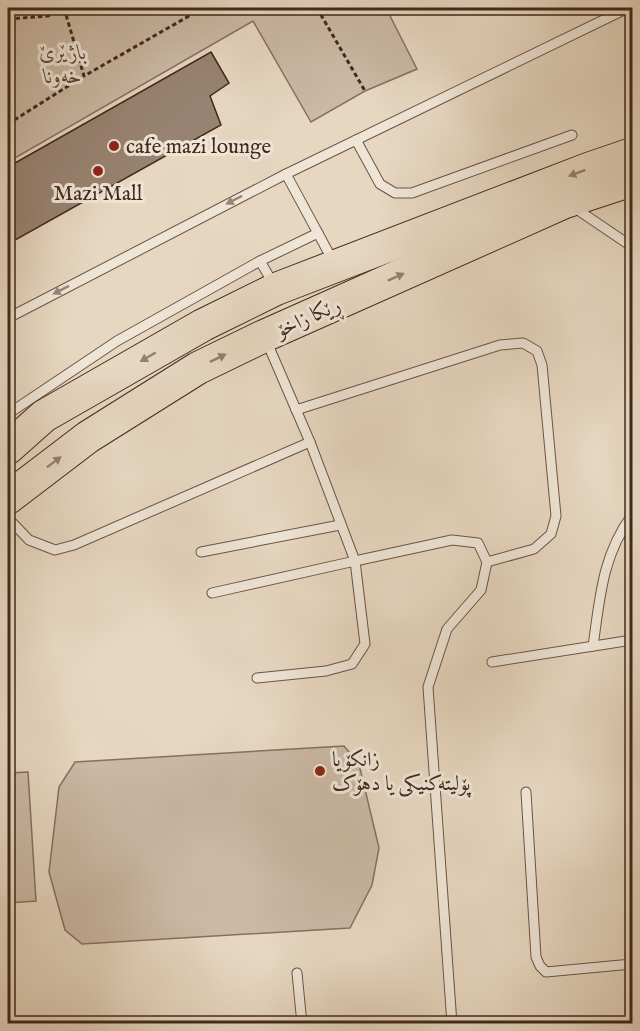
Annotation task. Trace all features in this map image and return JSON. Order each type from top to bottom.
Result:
[{"type":"highway","name":"ڕێکا زاخۆ","points":[[8,448],[45,416],[203,325],[276,289],[588,169],[633,154]]},
{"type":"highway","name":"ڕێکا زاخۆ","points":[[8,498],[88,437],[198,368],[264,336],[565,202],[633,180]]},
{"type":"lane","points":[[8,318],[286,174],[627,8]]},
{"type":"lane","points":[[356,140],[380,184],[395,193],[412,192],[572,135]]},
{"type":"lane","points":[[286,174],[336,266]]},
{"type":"lane","points":[[565,202],[632,246]]},
{"type":"lane","points":[[8,414],[117,341],[260,261],[318,233]]},
{"type":"lane","points":[[260,261],[276,289]]},
{"type":"lane","points":[[257,678],[326,671],[352,664],[365,644],[355,561],[310,442],[264,336]]},
{"type":"lane","points":[[296,410],[500,345],[523,343],[537,351],[542,365],[556,516],[551,534],[534,549],[487,562]]},
{"type":"lane","points":[[8,518],[29,540],[55,550],[74,545],[310,442]]},
{"type":"lane","points":[[593,646],[606,564],[616,540],[633,515]]},
{"type":"lane","points":[[201,552],[340,525]]},
{"type":"lane","points":[[212,593],[452,540],[478,543],[487,562],[482,590],[447,629],[428,687],[452,1023]]},
{"type":"lane","points":[[492,662],[633,640]]},
{"type":"lane","points":[[526,792],[536,957],[540,966],[546,972],[633,964]]},
{"type":"lane","points":[[297,973],[302,1023]]},
{"type":"path","points":[[8,19],[48,16],[64,8],[84,76]]},
{"type":"path","points":[[8,124],[84,76],[203,8]]},
{"type":"path","points":[[317,8],[365,91]]},
{"type":"green space","name":"باژێرێ خه‌ونا","points":[[8,8],[386,8],[417,69],[365,91],[311,122],[253,21],[8,162]]},
{"type":"green space","points":[[344,746],[359,764],[379,848],[372,885],[350,928],[82,944],[65,930],[49,872],[59,787],[75,762]]},
{"type":"green space","points":[[28,772],[36,901],[8,903],[8,773]]},
{"type":"building","name":"cafe mazi lounge","points":[[211,52],[229,83],[210,96],[221,125],[8,244],[8,167]]},
{"type":"place","name":"cafe mazi lounge","points":[[114,146]]},
{"type":"place","name":"Mazi Mall","points":[[98,171]]},
{"type":"place","name":"زانکۆیا پۆلیتەکنیکی یا دهۆک","points":[[320,771]]}]
